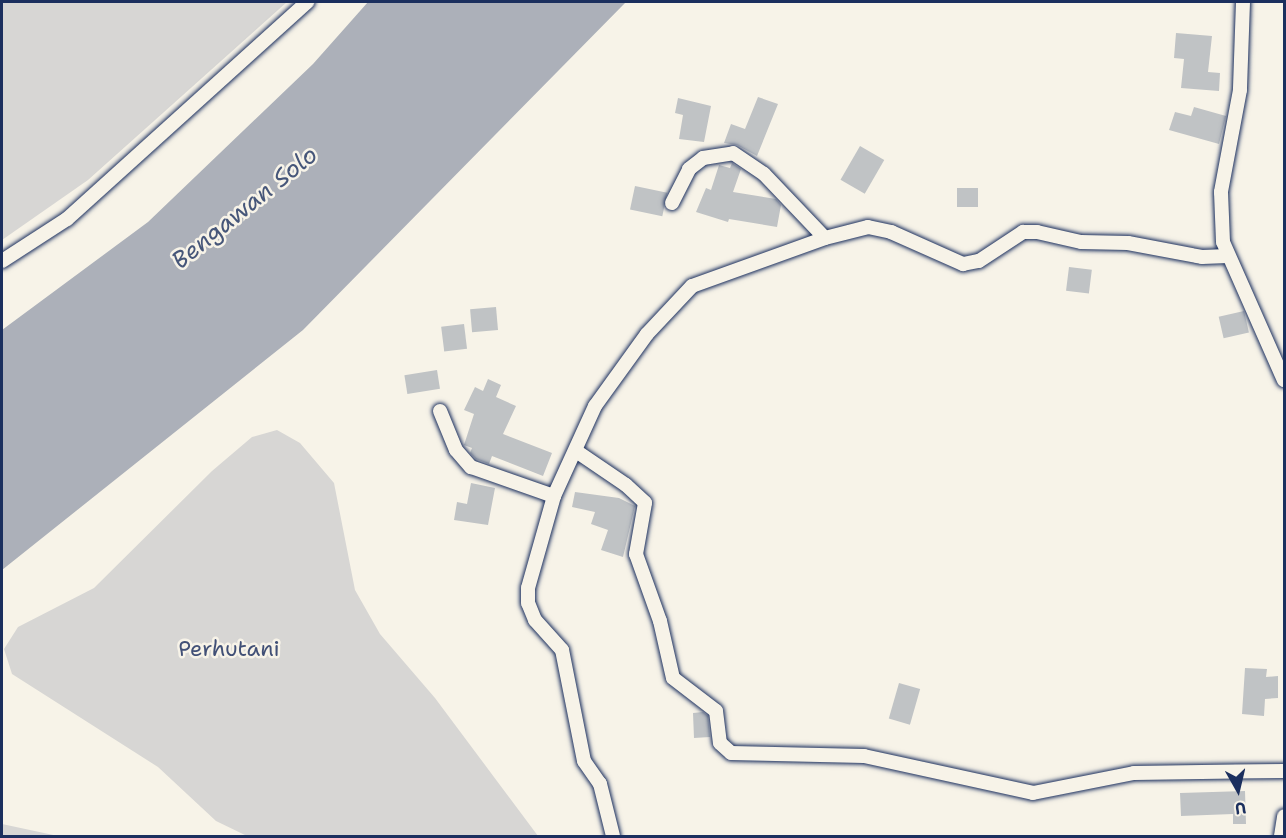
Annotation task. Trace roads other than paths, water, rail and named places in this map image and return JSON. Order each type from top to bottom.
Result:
[{"type":"street","points":[[2,261],[66,219],[307,2]]},
{"type":"street","points":[[1243,2],[1240,90],[1221,192],[1223,242],[1273,347],[1284,380]]},
{"type":"street","points":[[672,203],[688,169],[703,158],[733,153],[764,174],[825,238]]},
{"type":"street","points":[[613,837],[600,784],[584,761],[562,650],[535,620],[528,603],[528,588],[554,496],[595,406],[647,333],[692,286],[825,238],[868,227],[891,232],[963,264],[979,261],[1023,232],[1037,232],[1082,242],[1128,243],[1202,257],[1228,256]]},
{"type":"street","points":[[440,411],[456,450],[471,467],[554,496]]},
{"type":"street","points":[[576,451],[626,485],[645,503],[636,554],[660,621],[673,678],[716,711],[720,743],[731,753],[864,756],[1033,793],[1134,773],[1284,771]]},
{"type":"street","points":[[1281,837],[1284,816]]},
{"type":"water","name":"Bengawan Solo","points":[[368,2],[626,2],[303,330],[2,570],[2,330],[148,222],[313,64]]},
{"type":"park label","name":"Perhutani","points":[[229,649]]}]
